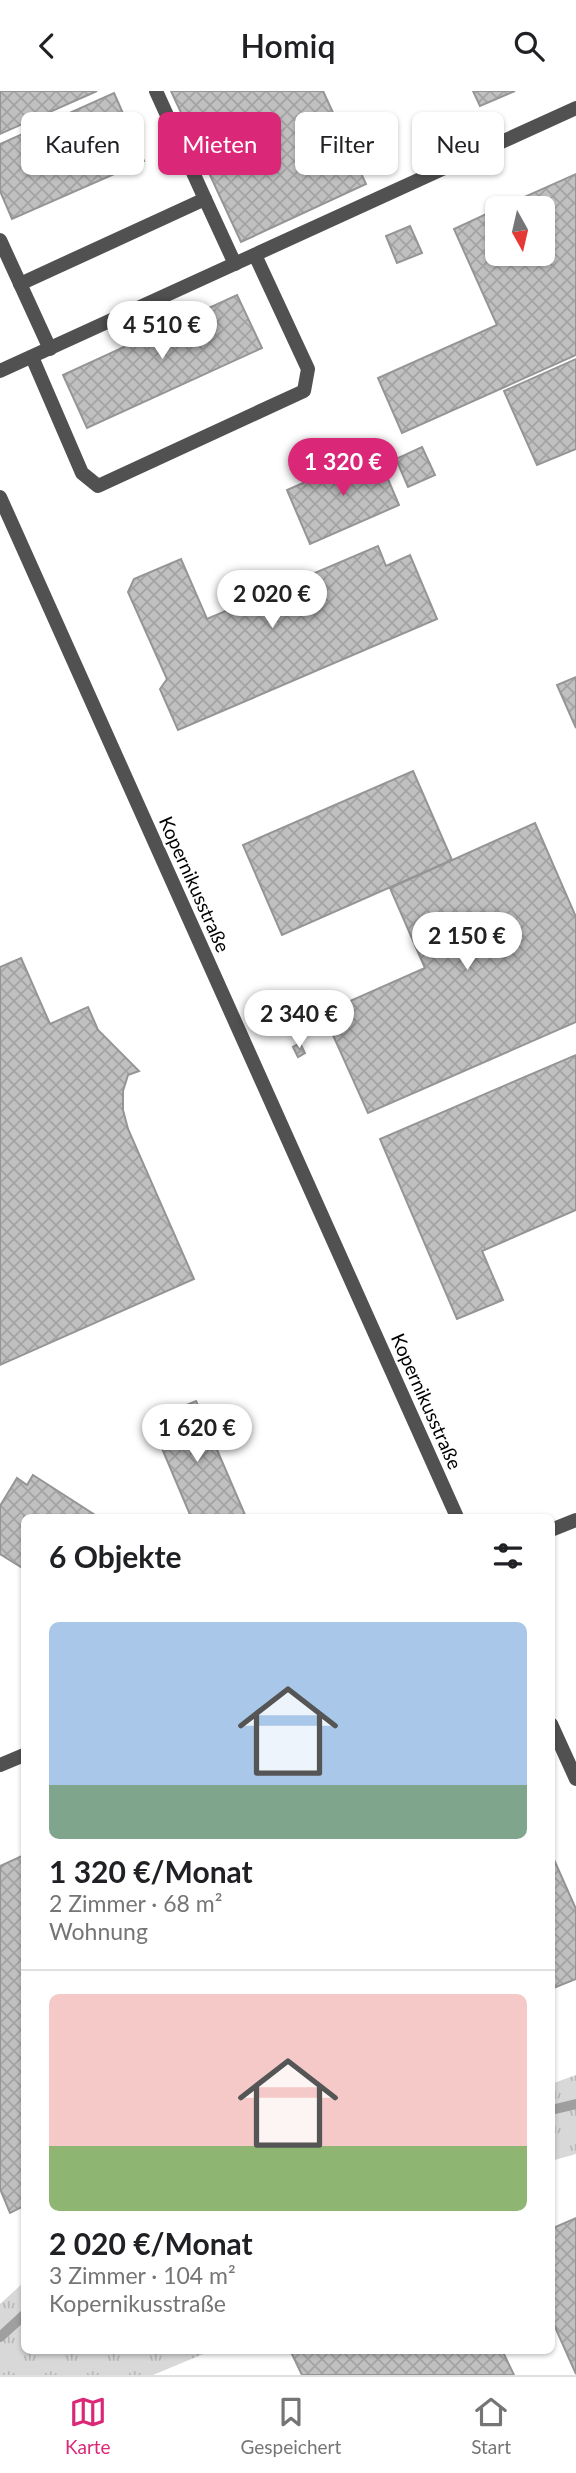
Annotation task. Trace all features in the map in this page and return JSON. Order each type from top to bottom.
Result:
[{"type":"street","points":[[156,91],[235,264]]},
{"type":"street","points":[[0,371],[576,108]]},
{"type":"street","points":[[20,284],[205,199]]},
{"type":"street","points":[[0,240],[50,349]]},
{"type":"street","points":[[32,357],[82,473],[97,486],[304,391],[308,369],[255,255]]},
{"type":"street","name":"Kopernikusstraße","points":[[0,496],[456,1514]]},
{"type":"street","points":[[555,1528],[576,1520]]},
{"type":"street","points":[[555,1733],[576,1779]]},
{"type":"street","points":[[0,1765],[21,1756]]},
{"type":"green space","points":[[576,2075],[576,2154],[555,2160],[555,2083]]},
{"type":"green space","points":[[21,2285],[21,2354],[203,2354],[153,2375],[0,2375],[0,2304]]},
{"type":"building","points":[[0,91],[97,91],[50,112],[21,112],[21,125],[0,134]]},
{"type":"building","points":[[171,91],[323,91],[333,112],[295,112],[295,175],[362,175],[366,184],[241,242],[210,175],[281,175],[281,112],[181,112]]},
{"type":"building","points":[[473,91],[515,91],[480,106]]},
{"type":"building","points":[[114,93],[122,112],[72,112]]},
{"type":"building","points":[[21,135],[21,175],[112,175],[12,219],[0,191],[0,144]]},
{"type":"building","points":[[576,174],[576,355],[402,433],[378,378],[497,325],[454,229],[485,215],[485,266],[555,266],[555,196],[527,196]]},
{"type":"building","points":[[410,226],[422,253],[397,263],[386,236]]},
{"type":"building","points":[[237,295],[262,348],[87,428],[63,375]]},
{"type":"building","points":[[576,359],[576,449],[537,465],[504,391]]},
{"type":"building","points":[[422,447],[435,475],[408,487],[396,459]]},
{"type":"building","points":[[376,451],[399,505],[310,544],[287,490]]},
{"type":"building","points":[[378,546],[386,566],[410,555],[437,619],[178,730],[160,689],[167,679],[128,592],[134,579],[181,559],[207,619]]},
{"type":"building","points":[[576,677],[576,728],[557,685]]},
{"type":"building","points":[[413,771],[452,860],[282,935],[243,845]]},
{"type":"building","points":[[535,823],[576,917],[576,1022],[368,1113],[323,1013],[425,968],[390,888]]},
{"type":"building","points":[[21,958],[50,1024],[88,1007],[98,1030],[139,1071],[128,1075],[123,1091],[123,1110],[128,1129],[194,1279],[0,1365],[0,967]]},
{"type":"building","points":[[300,1043],[305,1053],[298,1057],[293,1047]]},
{"type":"building","points":[[576,1055],[576,1210],[482,1251],[503,1300],[457,1319],[380,1139]]},
{"type":"building","points":[[196,1401],[245,1514],[190,1514],[150,1420]]},
{"type":"building","points":[[33,1475],[93,1514],[21,1514],[21,1567],[0,1554],[0,1506],[17,1478],[27,1485]]},
{"type":"building","points":[[21,1856],[21,2208],[10,2213],[0,2189],[0,1866]]},
{"type":"building","points":[[555,1862],[576,1909],[576,1979],[555,1987]]},
{"type":"building","points":[[576,2218],[576,2374],[555,2327],[555,2227]]},
{"type":"building","points":[[292,2354],[504,2354],[514,2375],[302,2375]]},
{"type":"waterway","points":[[555,2109],[576,2104]]},
{"type":"waterway","points":[[0,2337],[21,2318]]}]
